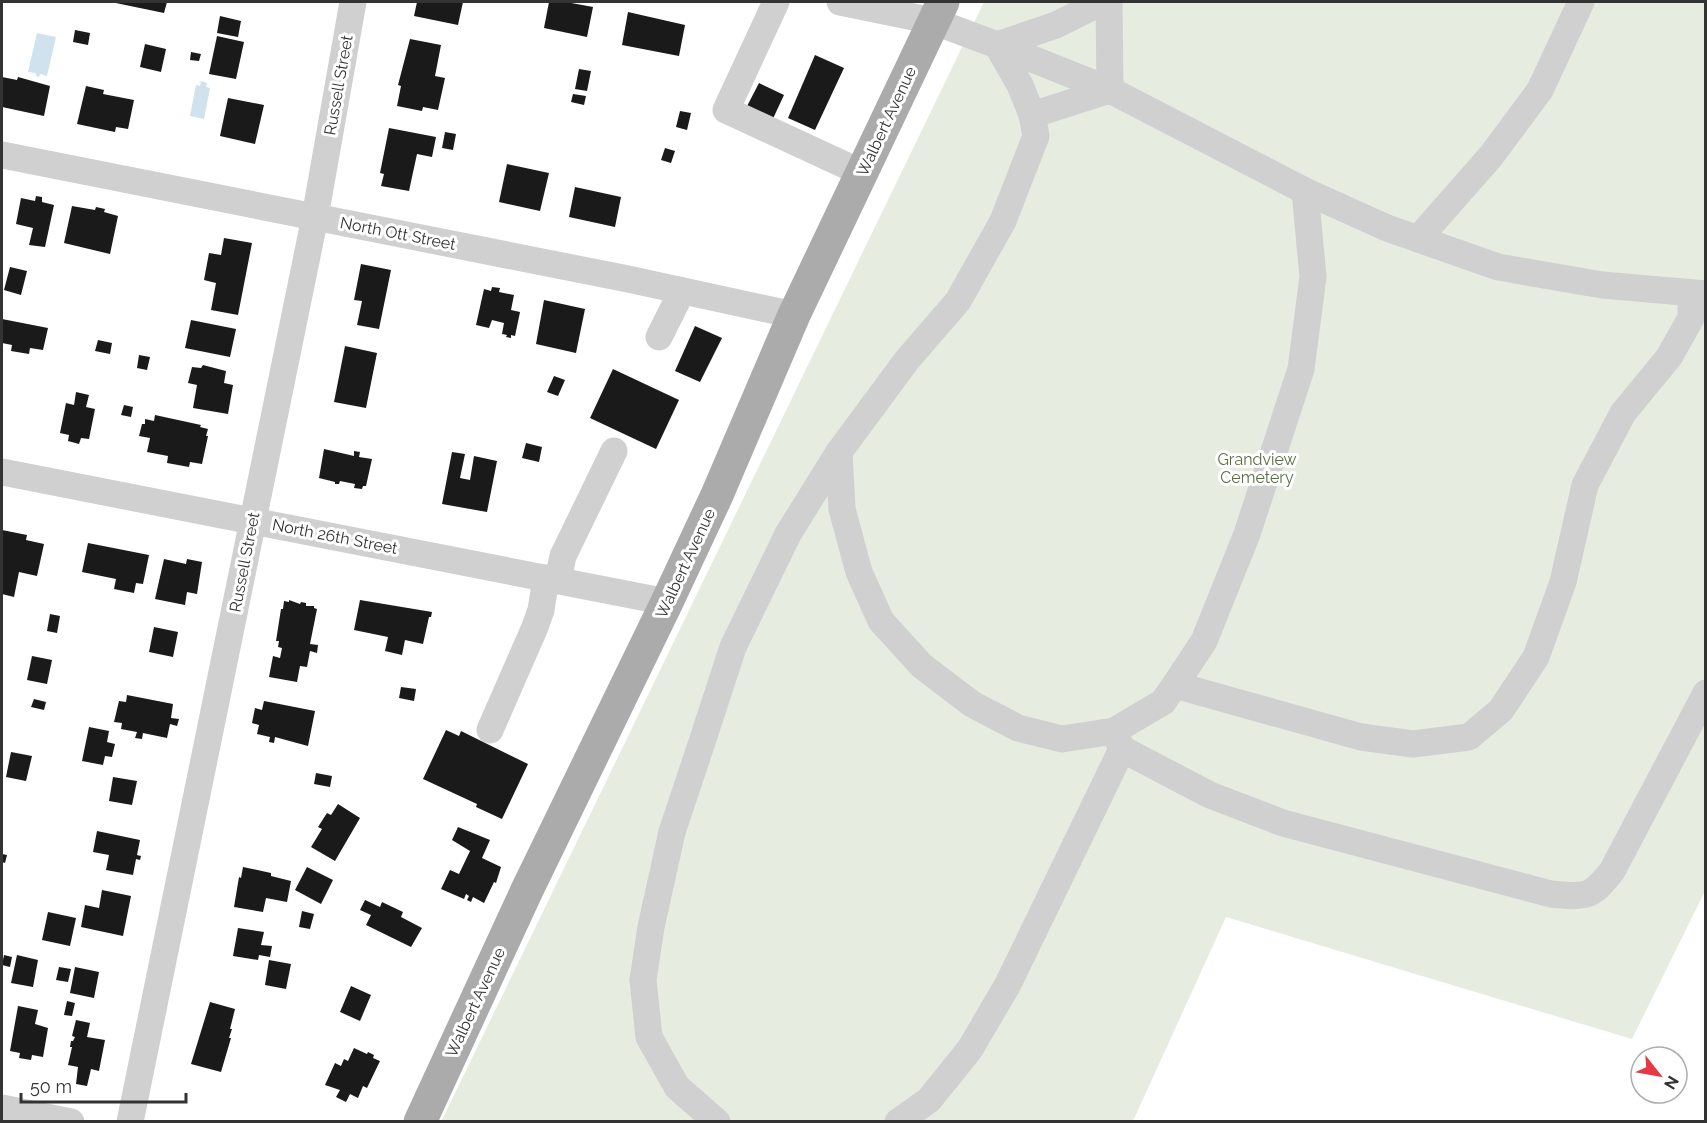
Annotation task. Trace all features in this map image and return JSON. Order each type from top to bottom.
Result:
[{"type":"main road","name":"Walbert Avenue","points":[[420,1122],[527,890],[668,602],[717,495],[794,315],[938,11]]},
{"type":"street","name":"Russell Street","points":[[130,1122],[315,217],[353,2]]},
{"type":"street","points":[[776,2],[726,110],[862,173]]},
{"type":"street","points":[[840,2],[938,11],[996,45],[1110,90],[1305,191],[1387,228],[1498,267],[1602,285],[1698,293],[1691,318],[1669,357],[1623,413],[1585,485],[1563,582],[1536,657],[1501,710],[1469,737],[1413,744],[1361,737],[1175,685]]},
{"type":"street","points":[[996,45],[1056,25],[1102,2]]},
{"type":"street","points":[[1109,2],[1110,90]]},
{"type":"street","points":[[1418,239],[1491,156],[1540,90],[1581,2]]},
{"type":"street","points":[[717,1122],[677,1087],[649,1036],[643,980],[651,927],[672,832],[734,647],[788,534],[839,452],[907,360],[958,301],[1003,221],[1036,136],[1032,115],[1020,85],[996,45]]},
{"type":"street","points":[[1032,115],[1110,90]]},
{"type":"street","name":"North Ott Street","points":[[2,155],[794,315]]},
{"type":"street","points":[[898,1122],[929,1100],[975,1040],[1008,984],[1118,740],[1163,702],[1204,641],[1239,555],[1301,369],[1312,277],[1305,191]]},
{"type":"street","points":[[659,337],[682,291]]},
{"type":"street","points":[[490,730],[535,627],[552,579],[614,451]]},
{"type":"street","points":[[839,452],[842,509],[858,572],[881,621],[922,666],[972,704],[1018,728],[1062,739],[1118,740],[1210,795],[1283,823],[1551,894],[1581,897],[1598,889],[1612,871],[1706,693]]},
{"type":"street","name":"North 26th Street","points":[[2,472],[668,602]]},
{"type":"street","points":[[2,1108],[71,1122]]},
{"type":"green space","name":"Grandview Cemetery","points":[[984,2],[1705,2],[1705,891],[1632,1039],[1226,917],[1133,1121],[441,1122]]},
{"type":"water","points":[[37,33],[56,37],[47,76],[40,74],[39,77],[36,73],[28,72]]},
{"type":"water","points":[[201,81],[207,83],[206,87],[210,88],[204,119],[190,116],[196,85],[200,86]]},
{"type":"building","points":[[111,2],[167,2],[164,13]]},
{"type":"building","points":[[417,2],[463,2],[458,25],[414,16]]},
{"type":"building","points":[[549,2],[566,2],[593,7],[587,37],[544,28]]},
{"type":"building","points":[[628,12],[685,25],[679,56],[622,45]]},
{"type":"building","points":[[220,16],[241,21],[238,37],[217,33]]},
{"type":"building","points":[[75,30],[90,33],[88,45],[73,42]]},
{"type":"building","points":[[217,36],[244,42],[236,79],[209,74]]},
{"type":"building","points":[[410,39],[441,45],[435,76],[445,78],[438,110],[423,107],[422,111],[397,106],[401,86],[398,85]]},
{"type":"building","points":[[145,44],[166,49],[161,72],[140,67]]},
{"type":"building","points":[[191,52],[201,54],[199,61],[190,60]]},
{"type":"building","points":[[815,55],[844,68],[815,130],[788,118]]},
{"type":"building","points":[[579,69],[591,71],[587,91],[575,89]]},
{"type":"building","points":[[2,77],[17,80],[18,77],[50,86],[44,116],[2,107]]},
{"type":"building","points":[[759,83],[784,95],[770,125],[744,112]]},
{"type":"building","points":[[86,86],[104,90],[103,94],[134,100],[128,129],[116,127],[115,132],[77,124]]},
{"type":"building","points":[[573,94],[586,96],[584,105],[571,102]]},
{"type":"building","points":[[228,98],[264,105],[255,144],[220,136]]},
{"type":"building","points":[[680,111],[691,113],[687,130],[676,127]]},
{"type":"building","points":[[389,128],[436,137],[432,157],[417,154],[409,191],[381,186],[384,174],[380,173]]},
{"type":"building","points":[[445,132],[456,134],[453,150],[442,148]]},
{"type":"building","points":[[665,148],[675,151],[671,163],[661,160]]},
{"type":"building","points":[[507,164],[549,173],[540,211],[499,202]]},
{"type":"building","points":[[575,187],[621,197],[615,227],[569,217]]},
{"type":"building","points":[[36,196],[42,197],[42,202],[54,205],[45,247],[29,245],[33,228],[16,224],[21,198],[35,201]]},
{"type":"building","points":[[72,206],[95,210],[96,207],[118,216],[110,254],[64,243]]},
{"type":"building","points":[[224,238],[252,243],[238,315],[211,310],[216,283],[204,280],[209,253],[221,255]]},
{"type":"building","points":[[361,264],[391,270],[379,329],[357,325],[362,301],[354,300]]},
{"type":"building","points":[[10,267],[27,271],[21,295],[4,290]]},
{"type":"building","points":[[492,287],[500,288],[499,292],[514,295],[511,310],[520,312],[515,336],[511,335],[511,338],[502,334],[504,323],[492,320],[489,328],[476,325],[484,289],[491,291]]},
{"type":"building","points":[[544,300],[585,309],[576,353],[536,344]]},
{"type":"building","points":[[2,319],[48,328],[43,350],[30,348],[29,354],[11,351],[12,345],[2,343]]},
{"type":"building","points":[[191,320],[236,329],[230,357],[185,348]]},
{"type":"building","points":[[695,326],[722,338],[700,382],[675,371]]},
{"type":"building","points":[[98,340],[112,343],[110,354],[95,351]]},
{"type":"building","points":[[345,346],[377,353],[366,408],[334,402]]},
{"type":"building","points":[[139,355],[150,357],[147,370],[137,368]]},
{"type":"building","points":[[203,365],[226,371],[224,383],[233,385],[228,414],[193,408],[197,385],[188,383],[192,367],[201,368]]},
{"type":"building","points":[[613,369],[679,400],[656,449],[590,418]]},
{"type":"building","points":[[554,376],[565,380],[558,396],[547,392]]},
{"type":"building","points":[[76,392],[89,395],[86,407],[95,409],[89,439],[81,438],[79,444],[68,441],[69,435],[60,433],[66,403],[74,405]]},
{"type":"building","points":[[124,405],[133,407],[131,417],[121,415]]},
{"type":"building","points":[[155,415],[201,425],[200,427],[208,429],[202,464],[190,462],[189,467],[167,463],[168,456],[147,452],[150,438],[139,436],[145,419],[154,421]]},
{"type":"building","points":[[526,443],[542,447],[539,462],[522,458]]},
{"type":"building","points":[[324,449],[354,456],[354,451],[360,452],[359,457],[372,459],[366,486],[362,489],[354,488],[355,484],[340,481],[339,484],[335,484],[335,482],[319,478]]},
{"type":"building","points":[[452,452],[465,454],[460,478],[470,480],[474,456],[497,461],[487,512],[442,504]]},
{"type":"building","points":[[2,530],[27,535],[26,540],[44,544],[37,576],[19,572],[14,597],[2,594]]},
{"type":"building","points":[[88,543],[149,555],[143,584],[136,583],[134,593],[114,589],[116,579],[82,572]]},
{"type":"building","points":[[164,559],[186,564],[187,559],[202,562],[197,594],[187,592],[185,605],[155,599]]},
{"type":"building","points":[[289,600],[300,604],[301,602],[306,603],[306,606],[314,606],[317,609],[310,644],[318,645],[317,653],[310,651],[307,667],[300,666],[297,682],[269,677],[273,656],[280,658],[282,648],[278,647],[279,641],[276,641],[281,609],[283,609],[284,601],[289,602]]},
{"type":"building","points":[[360,600],[432,612],[423,644],[405,640],[402,655],[385,651],[388,637],[354,630]]},
{"type":"building","points":[[50,614],[60,616],[57,633],[47,631]]},
{"type":"building","points":[[154,627],[178,632],[173,657],[149,652]]},
{"type":"building","points":[[32,656],[52,660],[47,684],[27,680]]},
{"type":"building","points":[[401,687],[416,689],[414,701],[399,698]]},
{"type":"building","points":[[127,695],[173,704],[171,718],[179,719],[177,726],[170,724],[167,738],[143,733],[142,739],[135,738],[137,732],[121,729],[122,723],[114,722],[119,701],[126,702]]},
{"type":"building","points":[[34,699],[46,702],[44,710],[31,707]]},
{"type":"building","points":[[264,701],[315,711],[308,746],[275,737],[274,743],[269,742],[270,737],[257,734],[259,725],[252,723],[255,708],[262,710]]},
{"type":"building","points":[[89,727],[109,731],[107,742],[115,744],[112,757],[105,756],[103,765],[82,761]]},
{"type":"building","points":[[446,730],[459,736],[461,731],[528,764],[502,819],[476,807],[477,804],[423,779]]},
{"type":"building","points":[[11,752],[32,756],[26,781],[6,777]]},
{"type":"building","points":[[316,773],[332,776],[330,787],[314,784]]},
{"type":"building","points":[[113,777],[137,781],[132,805],[109,801]]},
{"type":"building","points":[[338,804],[360,818],[335,861],[311,847],[322,829],[318,827],[327,813],[331,815]]},
{"type":"building","points":[[458,827],[490,840],[482,858],[501,867],[496,883],[494,882],[484,903],[473,897],[471,902],[467,900],[469,896],[466,894],[464,899],[441,889],[450,870],[459,874],[470,851],[452,840]]},
{"type":"building","points":[[97,831],[140,840],[137,855],[141,856],[140,860],[136,859],[133,875],[106,870],[109,855],[93,852]]},
{"type":"building","points":[[2,854],[7,855],[5,863],[2,862]]},
{"type":"building","points":[[243,867],[271,873],[271,876],[291,881],[287,902],[266,898],[263,912],[234,907]]},
{"type":"building","points":[[307,867],[333,880],[321,904],[295,890]]},
{"type":"building","points":[[102,890],[131,896],[123,936],[81,927],[85,905],[99,908]]},
{"type":"building","points":[[365,900],[380,907],[382,902],[403,912],[401,917],[422,928],[411,947],[366,925],[371,915],[360,910]]},
{"type":"building","points":[[302,911],[314,914],[310,929],[299,927]]},
{"type":"building","points":[[48,912],[76,918],[70,946],[42,940]]},
{"type":"building","points":[[238,928],[264,932],[261,945],[272,946],[270,957],[259,955],[258,960],[233,956]]},
{"type":"building","points":[[4,955],[12,957],[10,967],[2,965]]},
{"type":"building","points":[[17,955],[38,960],[33,987],[11,983]]},
{"type":"building","points":[[269,960],[291,964],[286,989],[265,985]]},
{"type":"building","points":[[59,967],[71,969],[68,982],[56,980]]},
{"type":"building","points":[[75,967],[99,972],[94,998],[70,993]]},
{"type":"building","points":[[351,986],[371,995],[360,1021],[340,1012]]},
{"type":"building","points":[[67,1001],[75,1003],[72,1016],[64,1015]]},
{"type":"building","points":[[210,1002],[235,1009],[230,1029],[232,1029],[229,1038],[231,1038],[221,1072],[191,1064]]},
{"type":"building","points":[[18,1006],[38,1010],[35,1024],[48,1028],[43,1057],[32,1055],[31,1060],[19,1058],[20,1053],[10,1051]]},
{"type":"building","points":[[76,1020],[90,1023],[87,1037],[105,1040],[99,1071],[91,1069],[87,1086],[76,1084],[78,1067],[68,1065],[71,1041],[75,1037],[72,1036]]},
{"type":"building","points":[[354,1048],[374,1055],[373,1058],[380,1061],[367,1088],[363,1086],[358,1098],[350,1094],[346,1102],[336,1097],[340,1090],[325,1085],[335,1063],[341,1066],[344,1059],[348,1061]]}]
